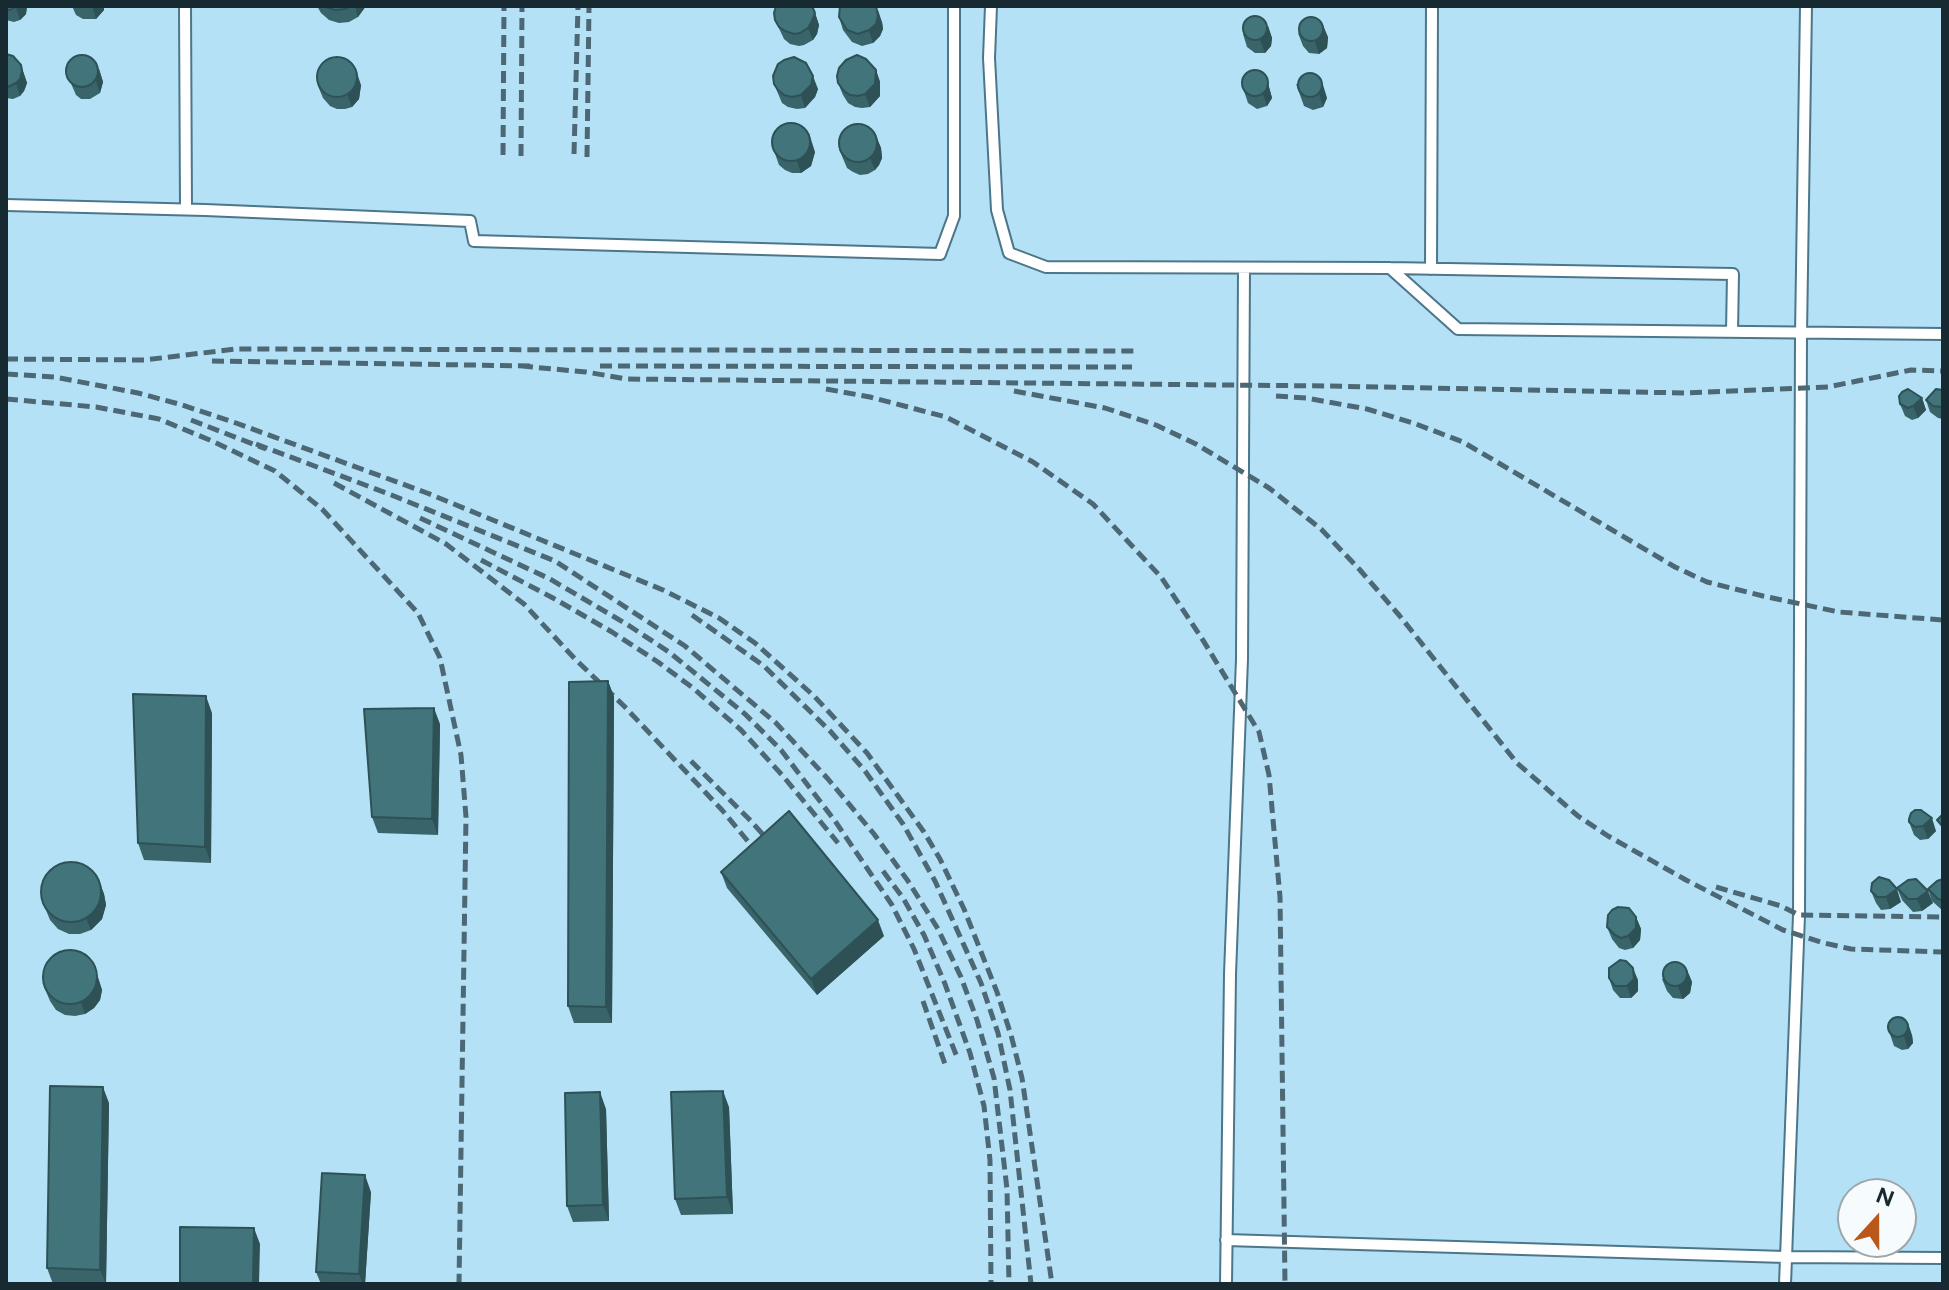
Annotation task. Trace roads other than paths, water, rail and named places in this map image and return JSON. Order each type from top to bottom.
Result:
[{"type":"lane","points":[[185,6],[186,209]]},
{"type":"lane","points":[[6,205],[470,221],[474,241],[940,254],[954,216],[954,6]]},
{"type":"lane","points":[[991,6],[989,58],[997,210],[1009,253],[1046,267],[1390,268],[1733,274],[1732,332]]},
{"type":"lane","points":[[1431,269],[1432,6]]},
{"type":"lane","points":[[1785,1284],[1799,915],[1801,334],[1806,6]]},
{"type":"lane","points":[[1226,1284],[1230,974],[1242,659],[1244,268]]},
{"type":"lane","points":[[1390,268],[1458,329],[1943,334]]},
{"type":"lane","points":[[1226,1240],[1785,1257],[1943,1258]]},
{"type":"railway","points":[[503,155],[504,6]]},
{"type":"railway","points":[[521,156],[522,6]]},
{"type":"railway","points":[[574,154],[578,6]]},
{"type":"railway","points":[[587,157],[589,6]]},
{"type":"railway","points":[[6,359],[144,360],[236,349],[1136,351]]},
{"type":"railway","points":[[212,361],[532,366]]},
{"type":"railway","points":[[521,366],[627,379],[1686,393],[1828,387],[1911,370],[1943,371]]},
{"type":"railway","points":[[600,366],[1132,367]]},
{"type":"railway","points":[[6,374],[55,377],[138,393],[236,423],[427,493],[663,590],[719,618],[755,643],[814,696],[867,753],[924,832],[964,909],[997,992],[1022,1078],[1052,1284]]},
{"type":"railway","points":[[826,389],[946,417],[1033,462],[1093,504],[1161,577],[1259,732],[1269,775],[1280,897],[1285,1284]]},
{"type":"railway","points":[[1014,391],[1105,408],[1156,425],[1196,444],[1269,488],[1321,529],[1360,570],[1517,763],[1578,816],[1608,836],[1783,930],[1851,949],[1943,952]]},
{"type":"railway","points":[[1276,396],[1367,409],[1463,442],[1675,567],[1707,582],[1839,612],[1943,620]]},
{"type":"railway","points":[[6,399],[96,407],[159,419],[275,471],[322,509],[418,613],[440,658],[461,755],[466,817],[459,1284]]},
{"type":"railway","points":[[191,420],[266,449]]},
{"type":"railway","points":[[256,444],[555,561],[685,646],[776,723],[828,779],[874,834],[938,929],[977,1020],[994,1078],[1007,1189],[1009,1284]]},
{"type":"railway","points":[[334,483],[446,544],[524,604],[722,810],[765,862]]},
{"type":"railway","points":[[420,518],[550,579],[628,625],[669,652],[745,714],[781,750],[835,821],[892,905],[914,949],[957,1057]]},
{"type":"railway","points":[[481,560],[612,632],[693,688],[741,730],[838,843]]},
{"type":"railway","points":[[692,615],[764,666],[831,732],[865,771],[903,824],[935,881],[981,983],[998,1033],[1010,1090],[1031,1284]]},
{"type":"railway","points":[[691,761],[777,850]]},
{"type":"railway","points":[[883,871],[924,935],[970,1053],[984,1106],[990,1160],[991,1284]]},
{"type":"railway","points":[[1716,887],[1781,906],[1799,915],[1943,917]]},
{"type":"railway","points":[[923,1001],[946,1067]]}]
